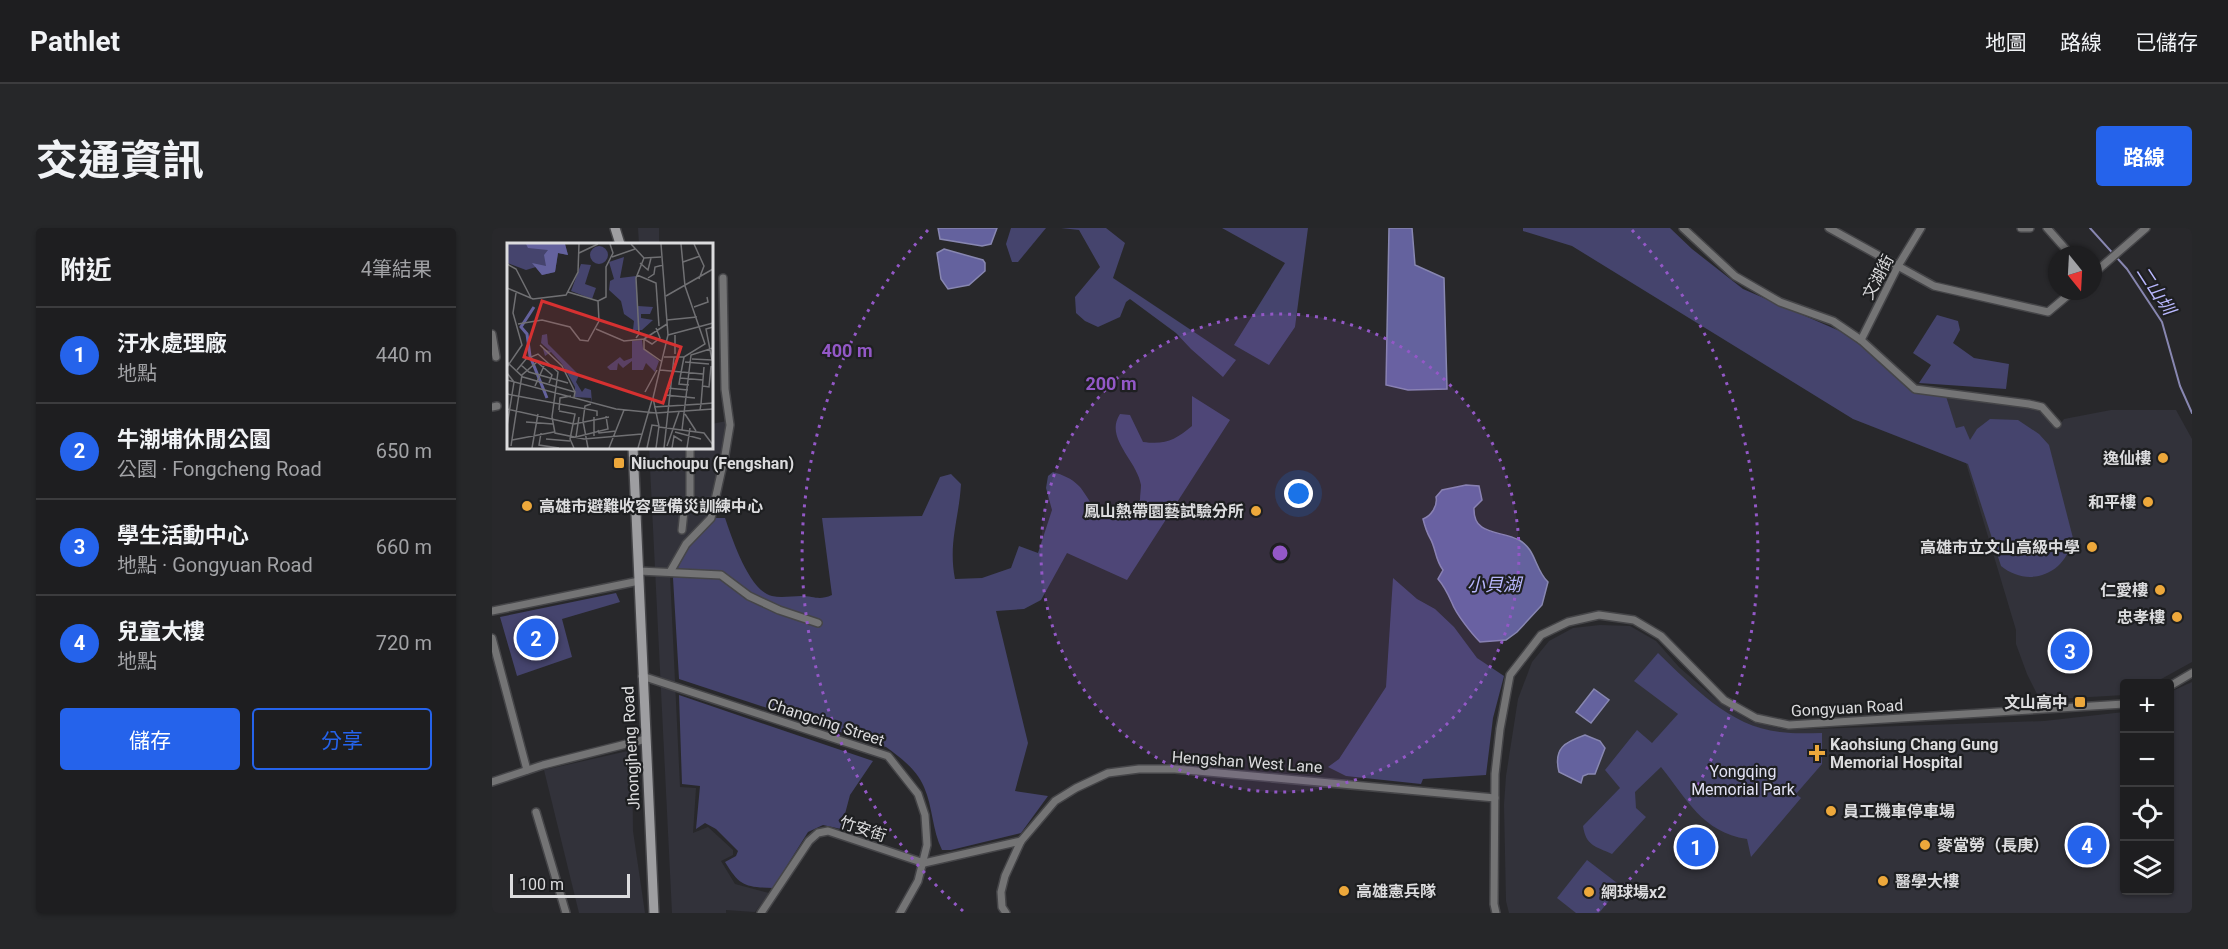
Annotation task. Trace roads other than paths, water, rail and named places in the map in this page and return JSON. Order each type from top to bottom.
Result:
[{"type":"main road","points":[[615,228],[620,243]]},
{"type":"main road","name":"Jhongjheng Road","points":[[633,448],[654,913]]},
{"type":"street","points":[[1683,228],[1734,276],[1780,302],[1833,321],[1861,340],[1915,389],[2042,407],[2057,424]]},
{"type":"street","points":[[1829,228],[1934,286],[2048,312],[2062,300]]},
{"type":"street","name":"文湖街","points":[[1861,340],[1898,266],[1921,228]]},
{"type":"street","points":[[2020,228],[2030,228]]},
{"type":"street","points":[[2047,228],[2063,246]]},
{"type":"street","points":[[2102,265],[2146,228]]},
{"type":"street","points":[[670,572],[686,544],[711,518],[725,455],[730,425],[725,389],[723,278]]},
{"type":"street","points":[[492,334],[496,357]]},
{"type":"street","points":[[682,530],[684,511],[690,498],[690,448]]},
{"type":"street","points":[[639,571],[721,575],[749,596],[779,610],[818,623]]},
{"type":"street","points":[[492,611],[639,581]]},
{"type":"street","name":"Gongyuan Road","points":[[1497,913],[1494,904],[1495,774],[1510,675],[1541,635],[1568,622],[1599,615],[1634,620],[1661,636],[1724,700],[1756,718],[1789,725],[2120,704]]},
{"type":"street","points":[[492,638],[527,770]]},
{"type":"street","points":[[2174,683],[2192,673]]},
{"type":"street","name":"Changcing Street","points":[[642,676],[888,756],[918,794],[925,815],[927,835],[924,863],[918,881],[900,913]]},
{"type":"street","points":[[492,782],[527,770],[646,739]]},
{"type":"street","name":"Hengshan West Lane","points":[[1005,913],[1002,907],[1001,892],[1005,876],[1021,841],[1055,801],[1108,773],[1139,769],[1187,770],[1496,798]]},
{"type":"street","points":[[536,812],[566,913]]},
{"type":"street","name":"竹安街","points":[[761,913],[808,841],[818,832],[828,831],[924,863]]},
{"type":"street","points":[[924,863],[1021,841]]},
{"type":"water","points":[[938,228],[997,228],[991,244],[982,246],[940,239]]},
{"type":"water","points":[[1389,228],[1412,228],[1415,265],[1444,278],[1447,389],[1408,390],[1386,385]]},
{"type":"water","points":[[944,249],[983,260],[985,271],[969,285],[948,289],[941,279],[937,253]]},
{"type":"water","name":"小貝湖","points":[[1466,485],[1479,486],[1482,500],[1474,508],[1478,523],[1489,531],[1512,537],[1525,544],[1548,582],[1542,605],[1517,632],[1506,640],[1480,642],[1454,608],[1438,579],[1443,570],[1423,519],[1433,510],[1436,497],[1442,490]]},
{"type":"water","points":[[1594,689],[1609,700],[1591,723],[1576,712]]},
{"type":"water","points":[[1585,735],[1600,741],[1605,748],[1595,774],[1583,776],[1581,783],[1559,772],[1558,757],[1566,743]]},
{"type":"waterway","name":"二山圳","points":[[2090,228],[2127,269],[2162,322],[2180,386],[2192,413]]},
{"type":"place","name":"逸仙樓","points":[[2163,458]]},
{"type":"place","name":"Niuchoupu (Fengshan)","points":[[619,463]]},
{"type":"place","name":"和平樓","points":[[2148,502]]},
{"type":"place","name":"高雄市避難收容暨備災訓練中心","points":[[527,506]]},
{"type":"place","name":"鳳山熱帶園藝試驗分所","points":[[1256,511]]},
{"type":"place","name":"高雄市立文山高級中學","points":[[2092,547]]},
{"type":"place","name":"仁愛樓","points":[[2160,590]]},
{"type":"place","name":"忠孝樓","points":[[2177,617]]},
{"type":"place","name":"牛潮埔休閒公園","points":[[536,638]]},
{"type":"place","name":"學生活動中心","points":[[2070,651]]},
{"type":"place","name":"文山高中","points":[[2080,702]]},
{"type":"place","name":"Kaohsiung Chang Gung Memorial Hospital","points":[[1817,753]]},
{"type":"place","name":"員工機車停車場","points":[[1831,811]]},
{"type":"place","name":"麥當勞（長庚）","points":[[1925,845]]},
{"type":"place","name":"兒童大樓","points":[[2087,845]]},
{"type":"place","name":"汙水處理廠","points":[[1696,847]]},
{"type":"place","name":"醫學大樓","points":[[1883,881]]},
{"type":"place","name":"高雄憲兵隊","points":[[1344,891]]},
{"type":"place","name":"網球場x2","points":[[1589,892]]},
{"type":"park label","name":"Yongqing Memorial Park","points":[[1743,780]]}]
